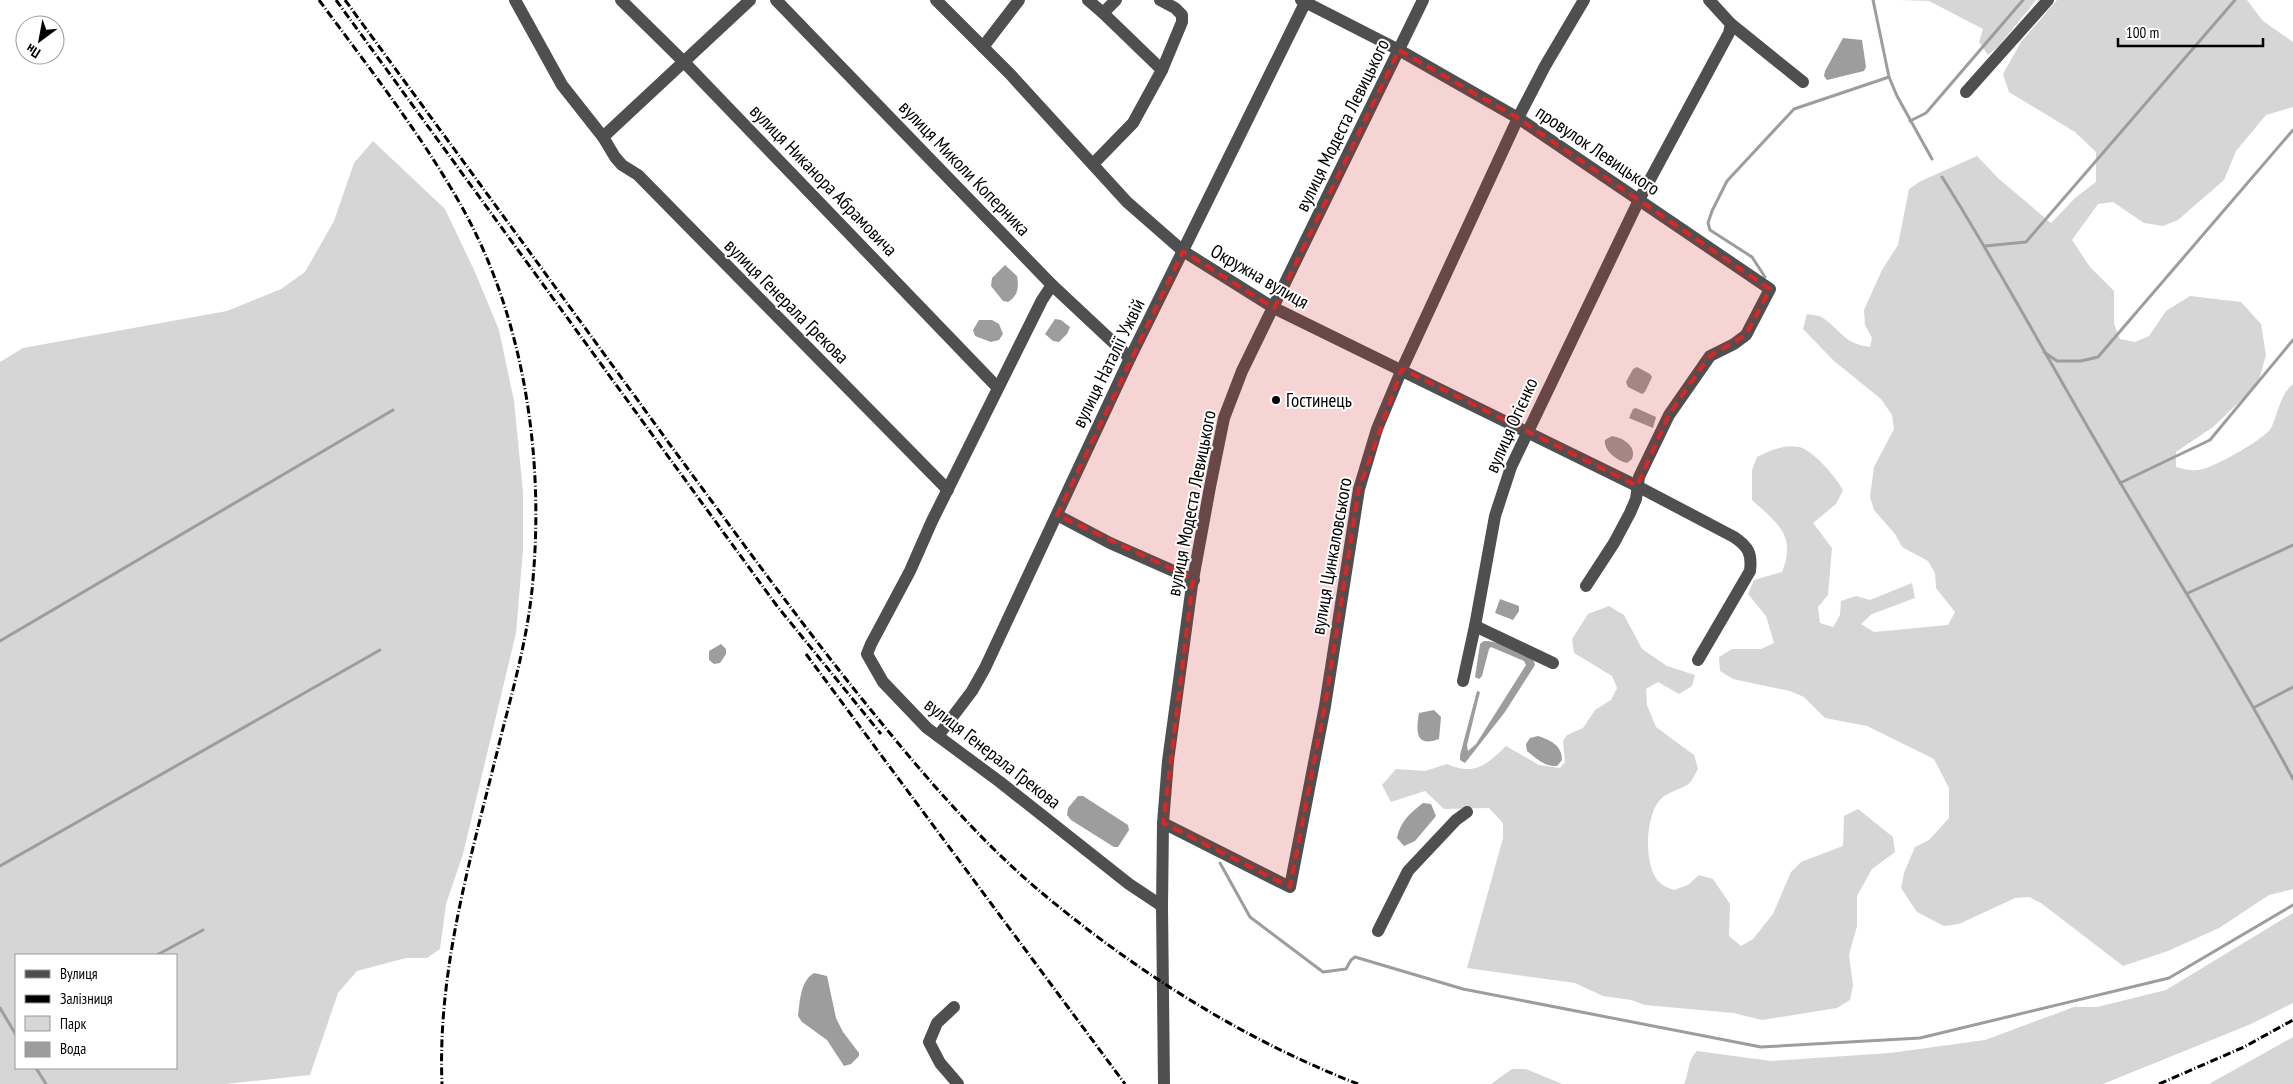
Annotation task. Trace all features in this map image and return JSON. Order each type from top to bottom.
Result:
[{"type":"street","name":"вулиця Генерала Грекова","points":[[515,0],[562,85],[622,165],[638,175],[948,490]]},
{"type":"street","name":"вулиця Никанора Абрамовича","points":[[621,0],[684,62],[998,388]]},
{"type":"street","points":[[603,138],[750,0]]},
{"type":"street","name":"вулиця Миколи Коперника","points":[[776,0],[1052,285],[1130,358]]},
{"type":"street","name":"Окружна вулиця","points":[[936,0],[983,47],[1127,202],[1183,251],[1274,308],[1637,486],[1734,537],[1747,546],[1752,558],[1750,571],[1698,660]]},
{"type":"street","points":[[983,47],[1019,0]]},
{"type":"street","points":[[1088,0],[1162,70]]},
{"type":"street","points":[[1103,13],[1116,0]]},
{"type":"street","points":[[1093,164],[1133,123],[1162,70],[1182,22],[1182,15],[1175,8],[1160,0]]},
{"type":"street","name":"вулиця Модеста Левицького","points":[[1164,1084],[1163,823],[1168,761],[1194,580],[1224,418],[1242,371],[1423,0]]},
{"type":"street","name":"вулиця Цинкаловського","points":[[1163,823],[1290,887],[1325,706],[1358,489],[1377,429],[1402,370],[1518,118],[1545,66],[1584,0]]},
{"type":"street","points":[[1709,0],[1731,24],[1804,82]]},
{"type":"street","points":[[1966,92],[2048,0]]},
{"type":"street","name":"провулок Левицького","points":[[1303,1],[1399,50],[1518,118],[1770,289],[1746,336],[1710,356],[1696,375],[1669,415],[1639,477],[1637,486]]},
{"type":"street","name":"вулиця Наталії Ужвій","points":[[938,736],[972,691],[985,668],[1130,358],[1303,1]]},
{"type":"street","name":"вулиця Огієнко","points":[[1463,681],[1496,516],[1510,467],[1639,200],[1725,42],[1731,24]]},
{"type":"street","name":"вулиця Генерала Грекова","points":[[1052,285],[998,388],[910,571],[890,606],[867,654],[883,682],[927,728],[955,751],[1000,782],[1129,884],[1162,906]]},
{"type":"street","points":[[1586,586],[1614,543],[1630,513],[1636,499],[1637,486]]},
{"type":"street","points":[[1057,515],[1110,543],[1194,580]]},
{"type":"street","points":[[1475,626],[1553,663]]},
{"type":"street","points":[[1378,931],[1408,871],[1456,820],[1467,812]]},
{"type":"street","points":[[954,1008],[937,1023],[930,1042],[940,1063],[958,1084]]},
{"type":"highlighted area","points":[[1399,50],[1518,118],[1770,289],[1746,335],[1710,356],[1696,375],[1669,415],[1637,486],[1402,369],[1359,489],[1325,706],[1290,887],[1163,823],[1193,579],[1057,515],[1183,251],[1274,308]]},
{"type":"green space","points":[[1900,0],[2036,0],[1997,48],[1988,55],[1979,42],[1983,29],[1929,1]]},
{"type":"green space","points":[[2057,0],[2247,0],[2263,21],[2293,42],[2293,107],[2266,115],[2236,151],[2224,180],[2178,220],[2163,226],[2144,223],[2113,202],[2098,204],[2072,240],[2090,267],[2114,291],[2114,324],[2120,339],[2135,342],[2149,336],[2166,311],[2190,296],[2241,302],[2261,324],[2266,355],[2258,384],[2213,427],[2176,452],[2176,467],[2198,470],[2212,466],[2260,438],[2271,428],[2285,393],[2293,384],[2293,889],[2269,895],[2219,928],[2168,951],[2123,966],[2041,903],[2029,897],[2015,898],[1959,924],[1944,926],[1917,912],[1901,888],[1904,873],[1915,847],[1929,840],[1949,818],[1949,788],[1934,759],[1867,726],[1825,718],[1804,697],[1790,691],[1733,679],[1720,671],[1719,657],[1732,649],[1761,649],[1774,643],[1766,616],[1748,594],[1754,580],[1782,572],[1786,559],[1786,539],[1776,523],[1752,500],[1752,470],[1757,457],[1783,447],[1799,447],[1811,453],[1830,471],[1843,490],[1836,504],[1813,523],[1832,548],[1828,595],[1818,607],[1820,623],[1833,627],[1840,615],[1841,601],[1856,596],[1870,600],[1912,583],[1915,598],[1872,614],[1861,624],[1874,632],[1948,625],[1955,612],[1936,588],[1935,573],[1928,561],[1902,547],[1895,534],[1874,510],[1870,497],[1874,467],[1894,429],[1892,415],[1881,399],[1834,361],[1803,329],[1807,314],[1821,317],[1849,340],[1870,347],[1872,338],[1865,325],[1864,310],[1882,270],[1898,245],[1909,189],[1921,181],[1977,156],[1999,179],[2051,223],[2075,198],[2096,182],[2096,152],[2075,132],[2009,92],[2003,74],[2021,42]]},
{"type":"green space","points":[[373,141],[445,209],[475,272],[499,330],[514,401],[523,492],[523,550],[516,633],[463,854],[446,904],[440,949],[427,958],[406,958],[357,971],[338,993],[310,1075],[226,1084],[0,1084],[0,362],[23,348],[227,311],[281,289],[305,272],[334,221],[354,163]]},
{"type":"green space","points":[[1609,606],[1624,615],[1642,649],[1667,666],[1695,675],[1692,686],[1679,694],[1658,682],[1646,689],[1647,705],[1656,727],[1694,755],[1698,769],[1689,784],[1660,800],[1651,817],[1648,841],[1649,854],[1651,866],[1661,884],[1674,890],[1688,885],[1699,875],[1713,879],[1730,904],[1729,936],[1741,946],[1753,939],[1773,914],[1791,872],[1801,862],[1843,846],[1844,816],[1858,809],[1893,837],[1895,852],[1872,869],[1857,896],[1857,926],[1849,955],[1853,985],[1850,1000],[1837,1008],[1762,1020],[1733,1013],[1645,1005],[1631,1000],[1603,996],[1575,983],[1467,968],[1503,838],[1503,823],[1489,808],[1444,809],[1425,791],[1391,802],[1382,785],[1396,769],[1425,771],[1447,764],[1465,769],[1480,767],[1493,759],[1506,746],[1539,765],[1560,768],[1565,762],[1563,741],[1567,735],[1583,728],[1595,710],[1611,700],[1617,688],[1612,676],[1574,653],[1572,639],[1588,614]]},
{"type":"green space","points":[[2293,913],[2293,1003],[2251,1024],[2103,1084],[1684,1084],[1690,1062],[1697,1051],[1771,1061],[1890,1053],[1985,1040],[2074,1007],[2097,1007],[2166,990]]},
{"type":"green space","points":[[2293,1037],[2293,1084],[2209,1084]]},
{"type":"green space","points":[[1512,1069],[1526,1069],[1562,1084],[1491,1084]]},
{"type":"water","points":[[1843,38],[1862,40],[1866,67],[1864,71],[1827,80],[1824,76],[1825,71]]},
{"type":"water","points":[[1005,265],[1017,276],[1018,280],[1016,294],[1008,302],[1003,301],[991,286],[992,278]]},
{"type":"water","points":[[1055,319],[1061,320],[1070,327],[1067,334],[1059,342],[1053,341],[1045,334]]},
{"type":"water","points":[[979,320],[992,320],[999,324],[1003,334],[999,340],[991,342],[975,336],[973,330]]},
{"type":"water","points":[[1637,367],[1652,377],[1645,392],[1642,394],[1628,387],[1626,382],[1633,369]]},
{"type":"water","points":[[1636,408],[1656,417],[1653,428],[1629,418],[1633,409]]},
{"type":"water","points":[[1612,436],[1628,443],[1633,450],[1632,459],[1627,463],[1615,457],[1606,448],[1605,440]]},
{"type":"water","points":[[1500,599],[1519,606],[1519,611],[1513,620],[1495,613]]},
{"type":"water","points":[[1484,641],[1490,641],[1517,650],[1534,661],[1535,665],[1505,712],[1465,763],[1460,760],[1460,755],[1477,691],[1480,692],[1467,745],[1468,751],[1476,744],[1526,665],[1524,661],[1491,647],[1482,676],[1479,679],[1475,677],[1480,644]]},
{"type":"water","points":[[721,644],[726,649],[726,654],[720,663],[714,664],[709,660],[709,651]]},
{"type":"water","points":[[1434,710],[1441,717],[1439,739],[1425,741],[1421,739],[1418,732],[1419,713]]},
{"type":"water","points":[[1538,736],[1551,741],[1560,750],[1562,760],[1557,766],[1545,764],[1527,751],[1526,744],[1530,738]]},
{"type":"water","points":[[1078,796],[1083,796],[1128,825],[1129,830],[1118,847],[1114,847],[1071,820],[1067,815],[1068,808]]},
{"type":"water","points":[[1423,803],[1431,804],[1436,816],[1415,841],[1404,846],[1397,838],[1400,827],[1410,814]]},
{"type":"water","points":[[814,973],[827,976],[836,1018],[843,1032],[859,1053],[859,1056],[851,1064],[844,1066],[827,1040],[802,1022],[798,1016],[803,986]]},
{"type":"waterway","points":[[1873,0],[1889,77],[1897,96],[1932,159]]},
{"type":"waterway","points":[[1910,121],[1926,113],[2023,0]]},
{"type":"waterway","points":[[1985,246],[2026,242],[2235,0]]},
{"type":"waterway","points":[[1765,277],[1752,257],[1710,230],[1708,223],[1712,211],[1727,181],[1794,109],[1889,77]]},
{"type":"waterway","points":[[2044,352],[2057,361],[2081,361],[2098,357],[2293,130]]},
{"type":"waterway","points":[[1942,177],[1984,245],[2293,779]]},
{"type":"waterway","points":[[2120,483],[2210,440],[2293,340]]},
{"type":"waterway","points":[[0,641],[393,410]]},
{"type":"waterway","points":[[2188,593],[2293,545]]},
{"type":"waterway","points":[[0,866],[380,650]]},
{"type":"waterway","points":[[2255,707],[2293,687]]},
{"type":"waterway","points":[[1220,863],[1250,917],[1323,972],[1346,969],[1355,957],[1463,989],[1761,1047],[1920,1038],[2169,978],[2293,905]]},
{"type":"waterway","points":[[159,954],[203,930]]},
{"type":"waterway","points":[[0,1008],[15,1033]]},
{"type":"waterway","points":[[37,1069],[46,1084]]},
{"type":"railway","points":[[319,0],[394,102],[430,155],[463,209],[484,251],[501,296],[515,342],[525,389],[532,437],[536,532],[531,598],[521,656],[469,863],[451,950],[442,1039],[442,1084]]},
{"type":"railway","points":[[336,0],[777,606],[881,734]]},
{"type":"railway","points":[[345,0],[789,605],[883,725],[925,776],[970,825],[993,849],[1042,893],[1115,950],[1153,976],[1232,1025],[1315,1066],[1358,1084]]},
{"type":"railway","points":[[806,654],[1125,1084]]},
{"type":"railway","points":[[2159,1084],[2244,1047],[2293,1020]]},
{"type":"place","name":"Гостинець","points":[[1276,400]]}]
